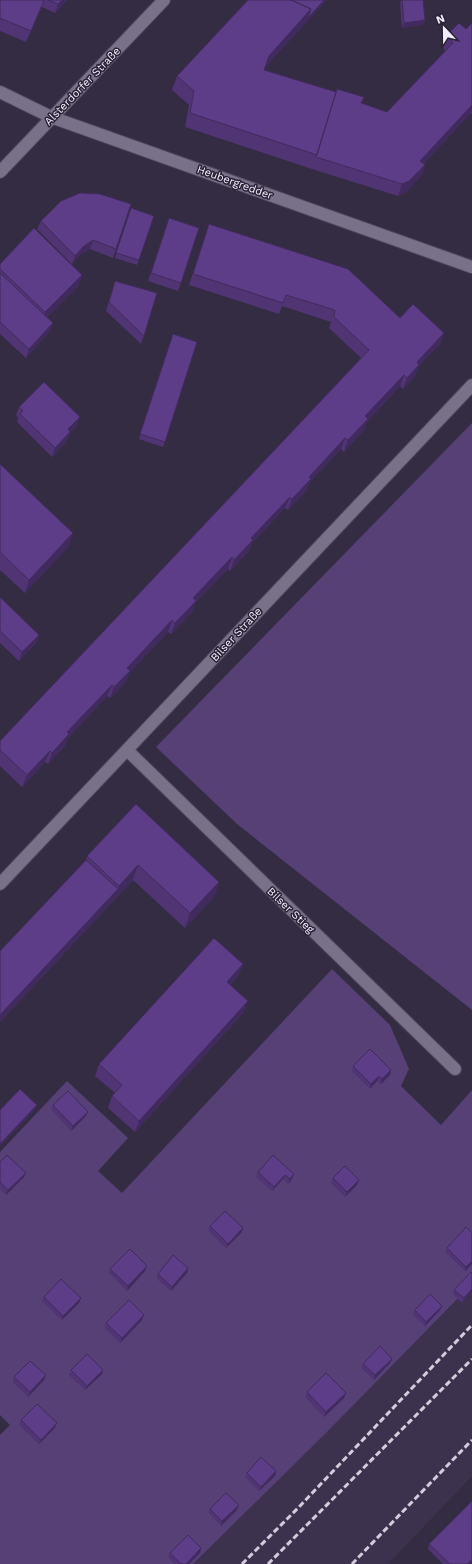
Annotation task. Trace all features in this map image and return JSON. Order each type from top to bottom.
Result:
[{"type":"street","name":"Alsterdorfer Straße","points":[[0,172],[164,0]]},
{"type":"street","name":"Heubergredder","points":[[0,92],[51,117],[472,268]]},
{"type":"street","name":"Bilser Straße","points":[[0,884],[472,385]]},
{"type":"street","name":"Bilser Stieg","points":[[127,750],[455,1069]]},
{"type":"shaded area","points":[[472,423],[472,1010],[237,824],[156,747]]},
{"type":"shaded area","points":[[332,969],[390,1025],[409,1069],[401,1086],[441,1125],[472,1090],[472,1284],[327,1432],[193,1564],[0,1564],[0,1435],[10,1425],[0,1415],[0,1152],[67,1081],[128,1138],[98,1171],[122,1193]]},
{"type":"shaded area","points":[[472,1284],[472,1476],[388,1564],[193,1564],[327,1432]]},
{"type":"building","points":[[0,0],[44,0],[31,31],[0,18]]},
{"type":"building","points":[[48,0],[62,0],[58,4]]},
{"type":"building","points":[[248,0],[291,0],[311,9],[269,56],[264,70],[336,92],[317,155],[190,113],[194,91],[177,76]]},
{"type":"building","points":[[291,0],[324,0],[308,18],[311,9]]},
{"type":"building","points":[[402,0],[423,0],[425,20],[404,23]]},
{"type":"building","points":[[459,23],[466,29],[472,23],[472,105],[420,161],[425,165],[409,181],[402,184],[316,157],[337,89],[364,97],[361,103],[387,112],[453,43],[447,35]]},
{"type":"building","points":[[80,193],[100,194],[131,204],[116,249],[93,240],[84,246],[75,256],[41,221],[61,201]]},
{"type":"building","points":[[131,208],[154,216],[139,260],[116,253]]},
{"type":"building","points":[[169,218],[199,228],[181,283],[151,273]]},
{"type":"building","points":[[209,224],[348,269],[400,318],[413,304],[444,333],[417,362],[419,365],[407,378],[404,375],[365,416],[368,419],[348,440],[345,438],[309,477],[311,479],[292,499],[290,497],[251,538],[253,540],[234,560],[232,557],[193,598],[196,601],[175,623],[172,620],[127,668],[130,671],[114,687],[112,685],[67,732],[69,734],[52,753],[50,751],[27,775],[0,750],[0,741],[369,350],[334,317],[335,310],[286,295],[283,303],[193,274]]},
{"type":"building","points":[[34,228],[82,275],[45,312],[0,269],[0,264]]},
{"type":"building","points":[[0,273],[53,323],[29,349],[0,322]]},
{"type":"building","points":[[115,281],[157,293],[144,336],[109,302]]},
{"type":"building","points":[[173,334],[197,342],[165,442],[140,434]]},
{"type":"building","points":[[44,382],[80,417],[68,429],[70,432],[55,448],[20,414],[23,411],[19,407]]},
{"type":"building","points":[[0,464],[73,533],[29,580],[0,552]]},
{"type":"building","points":[[0,597],[39,635],[22,652],[0,631]]},
{"type":"building","points":[[136,804],[219,882],[190,913],[138,865],[119,886],[87,856]]},
{"type":"building","points":[[86,860],[118,889],[0,1015],[0,951]]},
{"type":"building","points":[[214,938],[243,964],[227,982],[248,1001],[139,1121],[112,1096],[122,1085],[99,1064]]},
{"type":"building","points":[[370,1049],[391,1070],[382,1079],[379,1076],[371,1084],[353,1066]]},
{"type":"building","points":[[20,1089],[37,1105],[0,1144],[0,1110]]},
{"type":"building","points":[[68,1091],[88,1112],[73,1126],[53,1105]]},
{"type":"building","points":[[7,1155],[26,1173],[8,1190],[0,1182],[0,1162]]},
{"type":"building","points":[[273,1155],[294,1174],[290,1179],[285,1175],[274,1187],[258,1172]]},
{"type":"building","points":[[345,1166],[359,1180],[347,1192],[333,1178]]},
{"type":"building","points":[[225,1211],[243,1228],[228,1244],[210,1226]]},
{"type":"building","points":[[466,1227],[472,1233],[472,1261],[466,1267],[447,1248]]},
{"type":"building","points":[[130,1249],[147,1266],[128,1286],[110,1269]]},
{"type":"building","points":[[173,1255],[188,1268],[172,1287],[158,1274]]},
{"type":"building","points":[[471,1272],[472,1289],[464,1298],[454,1290]]},
{"type":"building","points":[[61,1279],[81,1298],[63,1316],[44,1297]]},
{"type":"building","points":[[430,1294],[442,1306],[426,1322],[415,1310]]},
{"type":"building","points":[[129,1300],[144,1315],[122,1338],[106,1323]]},
{"type":"building","points":[[380,1346],[392,1359],[375,1375],[363,1364]]},
{"type":"building","points":[[87,1354],[103,1370],[87,1386],[71,1370]]},
{"type":"building","points":[[30,1361],[46,1375],[30,1392],[14,1377]]},
{"type":"building","points":[[326,1373],[346,1393],[326,1412],[307,1392]]},
{"type":"building","points":[[37,1404],[57,1423],[41,1440],[21,1420]]},
{"type":"building","points":[[261,1457],[276,1471],[261,1487],[247,1473]]},
{"type":"building","points":[[226,1493],[239,1505],[222,1521],[210,1509]]},
{"type":"building","points":[[472,1501],[472,1559],[467,1564],[450,1564],[429,1544]]},
{"type":"building","points":[[188,1535],[201,1548],[186,1564],[181,1564],[170,1553]]},
{"type":"railway","points":[[242,1564],[298,1508],[472,1325]]},
{"type":"railway","points":[[268,1564],[472,1359]]},
{"type":"railway","points":[[352,1564],[472,1440]]}]
